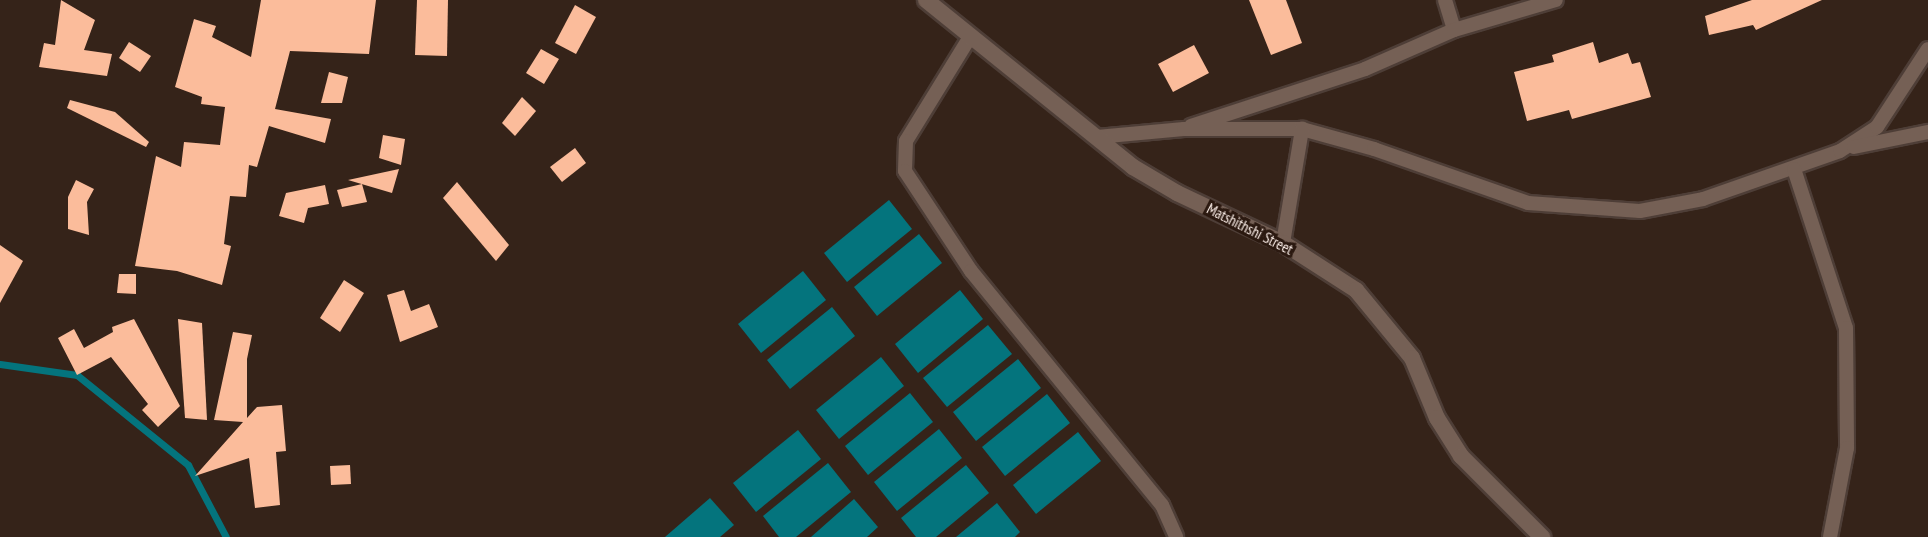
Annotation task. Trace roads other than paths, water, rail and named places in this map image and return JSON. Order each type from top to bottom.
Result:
[{"type":"main road","name":"Matshithshi Street","points":[[926,0],[1097,137],[1177,193],[1283,243],[1356,290],[1385,322],[1412,358],[1437,418],[1461,456],[1542,537]]},
{"type":"lane","points":[[1444,0],[1454,30]]},
{"type":"lane","points":[[1184,129],[1365,69],[1454,30],[1556,0]]},
{"type":"lane","points":[[970,37],[906,141],[905,171],[971,271],[1162,505],[1176,537]]},
{"type":"lane","points":[[1840,151],[1877,127],[1928,49]]},
{"type":"lane","points":[[1097,137],[1184,129],[1302,129],[1374,149],[1528,203],[1640,211],[1703,199],[1840,151],[1928,132]]},
{"type":"lane","points":[[1283,243],[1302,129]]},
{"type":"lane","points":[[1794,169],[1845,328],[1848,448],[1830,537]]},
{"type":"water","points":[[889,200],[912,229],[847,282],[824,253]]},
{"type":"water","points":[[919,234],[942,263],[877,316],[854,287]]},
{"type":"water","points":[[803,271],[826,300],[761,353],[738,324]]},
{"type":"water","points":[[960,290],[983,319],[918,373],[895,344]]},
{"type":"water","points":[[832,307],[855,336],[790,389],[767,360]]},
{"type":"water","points":[[988,325],[1012,354],[947,407],[923,378]]},
{"type":"water","points":[[881,357],[904,386],[839,439],[816,410]]},
{"type":"water","points":[[1018,359],[1041,388],[976,441],[953,412]]},
{"type":"water","points":[[910,393],[933,422],[868,475],[845,446]]},
{"type":"water","points":[[1047,394],[1070,423],[1005,476],[982,447]]},
{"type":"water","points":[[939,429],[962,458],[897,511],[874,482]]},
{"type":"water","points":[[798,430],[821,459],[756,512],[733,483]]},
{"type":"water","points":[[1078,432],[1101,461],[1036,514],[1013,485]]},
{"type":"water","points":[[828,463],[851,492],[796,537],[779,537],[763,516]]},
{"type":"water","points":[[966,465],[989,493],[936,537],[916,537],[901,518]]},
{"type":"water","points":[[710,498],[734,525],[720,537],[665,537]]},
{"type":"water","points":[[854,499],[878,527],[867,537],[811,537]]},
{"type":"water","points":[[997,503],[1020,532],[1015,537],[956,537]]},
{"type":"waterway","points":[[0,364],[77,375],[188,465],[226,537]]}]
